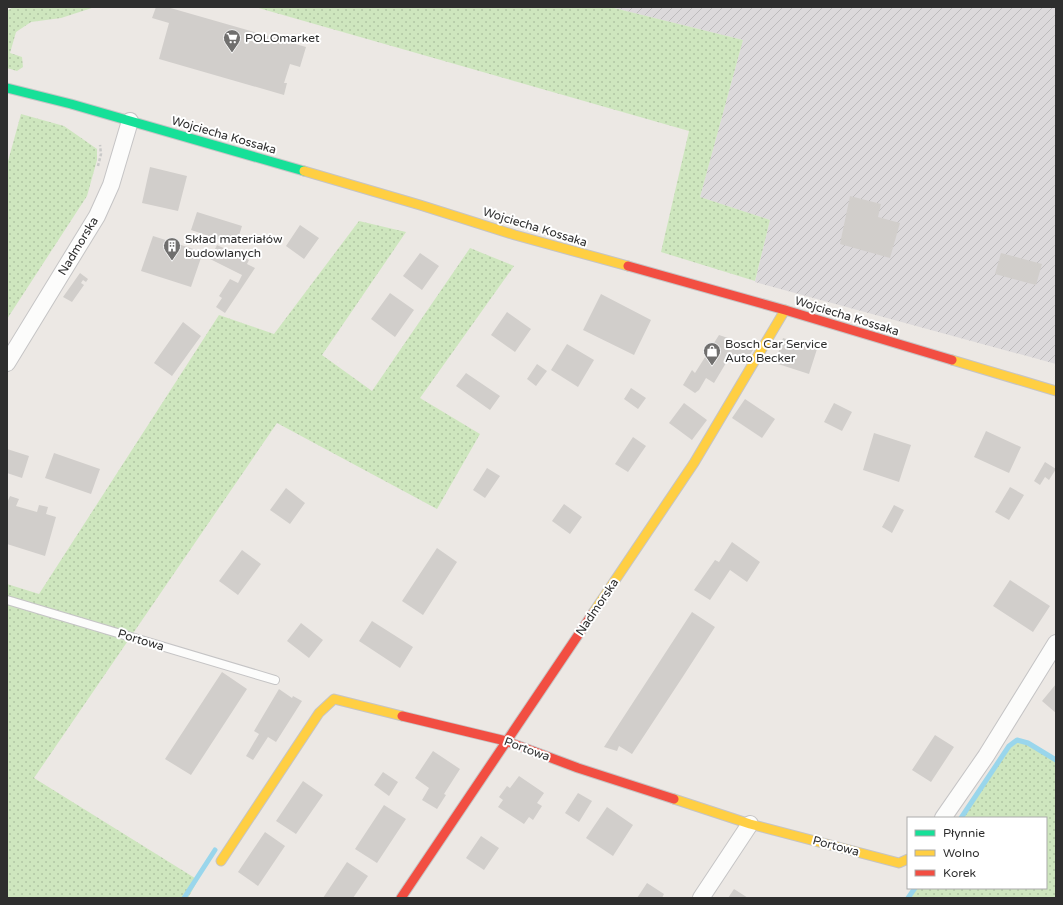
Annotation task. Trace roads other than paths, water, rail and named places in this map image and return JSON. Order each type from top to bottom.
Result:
[{"type":"street","name":"Wojciecha Kossaka","points":[[7,88],[130,121],[420,205],[515,235],[784,310],[1056,391]]},
{"type":"street","name":"Nadmorska","points":[[7,363],[97,216],[111,185],[130,121]]},
{"type":"street","name":"Nadmorska","points":[[401,898],[694,463],[784,310]]},
{"type":"street","points":[[944,817],[986,756],[1056,643]]},
{"type":"street","name":"Portowa","points":[[221,861],[319,713],[334,699],[506,741],[578,768],[750,824],[898,863],[907,860]]},
{"type":"street","points":[[701,898],[750,824]]},
{"type":"lane","name":"Portowa","points":[[7,600],[275,680]]},
{"type":"waterway","points":[[962,817],[1009,746],[1017,740],[1028,743],[1056,760]]},
{"type":"waterway","points":[[184,898],[215,850]]},
{"type":"waterway","points":[[908,898],[914,889]]},
{"type":"place","name":"POLOmarket","points":[[232,53]]},
{"type":"place","name":"Skład materiałów budowlanych","points":[[172,261]]},
{"type":"place","name":"Bosch Car Service Auto Becker","points":[[712,366]]}]
